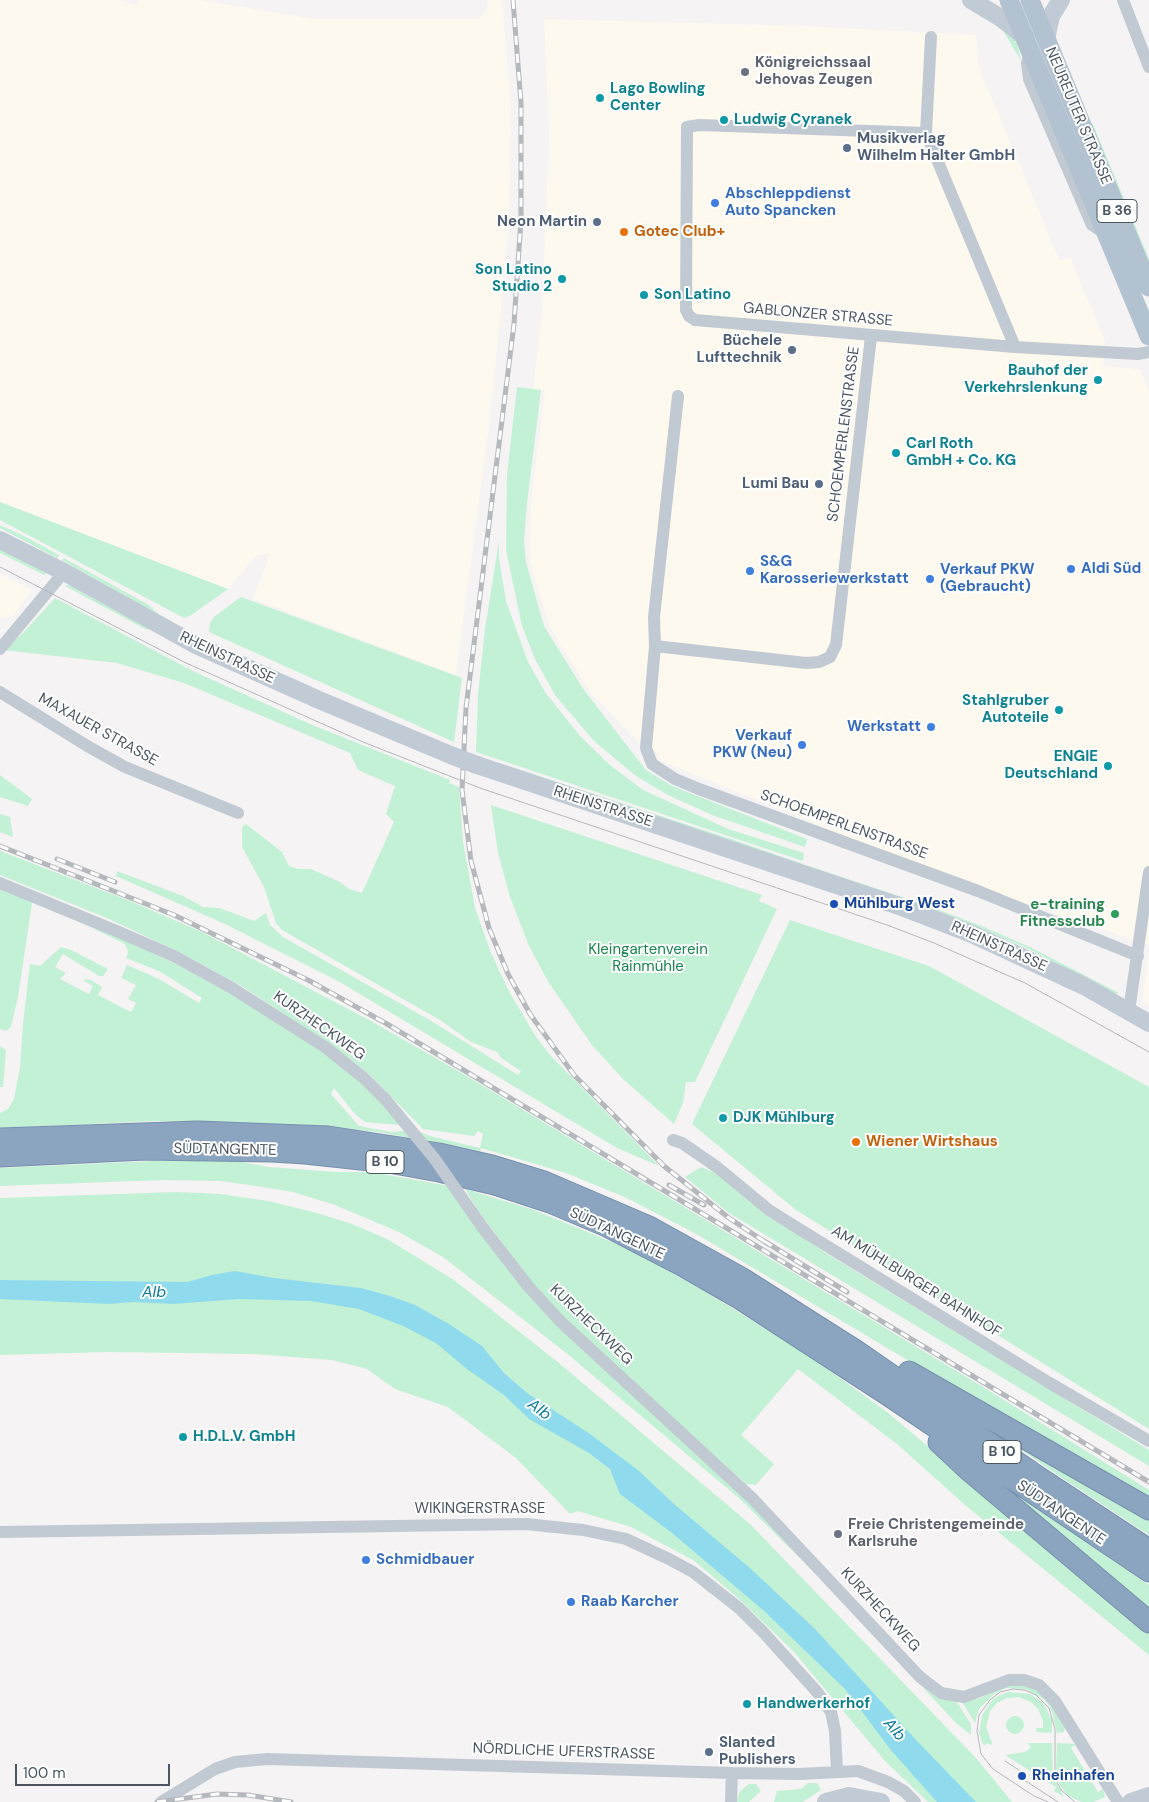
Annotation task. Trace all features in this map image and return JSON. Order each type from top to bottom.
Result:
[{"type":"highway","name":"SÜDTANGENTE","points":[[0,1139],[138,1132],[262,1133],[383,1144],[492,1166],[544,1182],[649,1227],[741,1278],[856,1351],[1032,1473],[1149,1550]]},
{"type":"highway","name":"SÜDTANGENTE","points":[[0,1156],[145,1149],[272,1151],[388,1162],[439,1171],[495,1184],[550,1202],[607,1226],[682,1265],[800,1336],[1149,1571]]},
{"type":"highway","points":[[856,1351],[893,1363],[1149,1509]]},
{"type":"highway","points":[[890,1396],[970,1471],[1149,1622]]},
{"type":"main road","points":[[971,0],[1001,18],[1034,42],[1061,0]]},
{"type":"main road","name":"NEUREUTER STRASSE","points":[[1009,0],[1034,42],[1149,286]]},
{"type":"main road","name":"NEUREUTER STRASSE","points":[[1030,0],[1034,42],[1106,234],[1149,336]]},
{"type":"main road","name":"RHEINSTRASSE","points":[[0,540],[64,572],[194,644],[319,700],[476,765],[902,907],[972,934],[1029,959],[1149,1023]]},
{"type":"main road","points":[[826,1802],[849,1796],[881,1802]]},
{"type":"main road","points":[[1131,1802],[1149,1796]]},
{"type":"street","points":[[1123,0],[1149,67]]},
{"type":"street","points":[[931,37],[926,133],[1015,347]]},
{"type":"street","name":"GABLONZER STRASSE","points":[[926,133],[699,124],[687,127],[686,310],[689,316],[696,320],[871,336],[1015,347],[1127,353],[1149,352]]},
{"type":"street","name":"SCHOEMPERLENSTRASSE","points":[[655,646],[806,663],[819,662],[830,656],[837,638],[871,336]]},
{"type":"street","name":"SCHOEMPERLENSTRASSE","points":[[678,396],[654,617],[655,646],[646,748],[648,759],[655,767],[699,789],[978,891],[1138,956]]},
{"type":"street","points":[[0,649],[13,631],[64,572]]},
{"type":"street","points":[[0,630],[13,631]]},
{"type":"street","name":"MAXAUER STRASSE","points":[[0,692],[89,747],[125,766],[238,814]]},
{"type":"street","points":[[1129,1011],[1149,872]]},
{"type":"street","name":"KURZHECKWEG","points":[[0,883],[174,956],[232,988],[325,1047],[364,1078],[386,1100],[434,1158],[483,1228],[528,1286],[560,1321],[753,1499],[920,1677],[941,1693],[964,1697],[1008,1680],[1024,1680],[1039,1685],[1056,1701],[1118,1802]]},
{"type":"street","name":"AM MÜHLBURGER BAHNHOF","points":[[674,1140],[682,1143],[717,1167],[770,1210],[796,1227],[1048,1382],[1149,1441]]},
{"type":"street","name":"WIKINGERSTRASSE","points":[[0,1532],[526,1524],[583,1530],[626,1540],[669,1558],[692,1572],[738,1608],[764,1632],[818,1693],[830,1712],[835,1731],[837,1772]]},
{"type":"street","name":"NÖRDLICHE UFERSTRASSE","points":[[161,1802],[206,1774],[235,1762],[267,1759],[732,1774],[799,1774],[858,1771],[872,1775],[904,1791],[915,1802]]},
{"type":"street","points":[[731,1802],[732,1774]]},
{"type":"shaded area","points":[[0,0],[120,0],[137,6],[139,0],[200,0],[315,19],[478,19],[488,9],[487,0],[502,0],[511,103],[509,229],[491,411],[456,675],[253,599],[270,553],[256,556],[228,589],[0,502]]},
{"type":"shaded area","points":[[544,19],[803,26],[976,35],[979,68],[1060,261],[1070,257],[1105,341],[1103,366],[1140,369],[1149,390],[1149,945],[1007,897],[843,835],[661,761],[654,749],[639,742],[590,692],[549,625],[530,561],[531,504],[545,390],[533,389],[542,309],[549,137]]},
{"type":"shaded area","points":[[0,573],[32,590],[13,616],[5,618],[0,618]]},
{"type":"shaded area","points":[[1149,945],[1149,1006],[1142,1002]]},
{"type":"green space","points":[[998,22],[1010,33],[1017,44],[1021,61]]},
{"type":"green space","points":[[1092,122],[1149,259],[1149,267],[1091,125]]},
{"type":"green space","points":[[517,387],[541,390],[527,503],[524,540],[526,562],[544,626],[584,690],[646,770],[672,786],[807,839],[805,847],[712,815],[668,795],[636,776],[594,741],[555,695],[535,659],[522,626],[506,550],[507,475]]},
{"type":"green space","points":[[0,502],[228,589],[190,616],[184,618],[0,520]]},
{"type":"green space","points":[[0,525],[59,555],[57,558],[0,528]]},
{"type":"green space","points":[[499,541],[499,559],[506,601],[528,662],[545,692],[580,736],[610,765],[643,790],[728,829],[804,853],[803,861],[476,752],[478,694],[485,629]]},
{"type":"green space","points":[[0,548],[47,572],[44,575],[0,553]]},
{"type":"green space","points":[[64,558],[149,605],[160,616],[62,560]]},
{"type":"green space","points":[[69,585],[148,628],[147,630],[65,586]]},
{"type":"green space","points":[[241,597],[462,678],[454,742],[209,632],[210,623],[215,616]]},
{"type":"green space","points":[[55,598],[193,671],[310,724],[450,780],[449,783],[459,787],[463,842],[475,908],[491,953],[510,993],[536,1037],[550,1055],[659,1166],[617,1148],[338,981],[225,924],[116,876],[117,871],[183,896],[203,907],[220,908],[254,921],[266,913],[270,925],[283,937],[433,1022],[518,1075],[521,1071],[501,1058],[497,1052],[471,1042],[440,1020],[282,930],[276,923],[264,887],[242,847],[242,827],[246,824],[282,852],[289,866],[299,869],[311,869],[340,882],[349,889],[362,893],[394,822],[386,814],[395,786],[358,770],[350,753],[184,683],[117,663],[3,650],[23,633]]},
{"type":"green space","points":[[509,766],[803,864],[801,866],[508,768]]},
{"type":"green space","points":[[0,775],[32,799],[28,806],[0,797]]},
{"type":"green space","name":"Kleingartenverein Rainmühle","points":[[491,805],[762,895],[759,901],[777,909],[695,1082],[686,1082],[683,1103],[674,1124],[623,1079],[592,1045],[549,983],[529,946],[510,897],[498,853]]},
{"type":"green space","points":[[0,814],[10,817],[13,837],[0,832]]},
{"type":"green space","points":[[0,851],[130,901],[202,932],[371,1021],[465,1075],[988,1390],[1149,1490],[1149,1500],[981,1404],[698,1235],[627,1198],[566,1173],[481,1148],[480,1151],[378,1132],[305,1125],[158,1121],[0,1128],[0,1113],[8,1109],[14,1099],[20,1067],[30,964],[40,966],[61,947],[71,950],[108,969],[103,976],[99,976],[63,954],[55,967],[66,973],[60,979],[89,994],[93,986],[84,981],[85,979],[91,980],[102,987],[98,995],[131,1012],[136,1003],[128,999],[136,985],[121,978],[127,965],[159,979],[199,1003],[202,998],[159,971],[126,958],[128,952],[125,944],[78,921],[124,939],[180,966],[240,999],[310,1042],[368,1088],[400,1125],[365,1122],[355,1114],[334,1088],[331,1094],[359,1126],[391,1132],[416,1130],[430,1136],[480,1148],[483,1134],[478,1131],[474,1136],[423,1129],[367,1072],[327,1042],[243,987],[181,953],[107,918],[0,875]]},
{"type":"green space","points":[[806,865],[926,905],[979,925],[1030,947],[1119,993],[1115,994],[1029,949],[982,929],[930,908],[806,867]]},
{"type":"green space","points":[[0,888],[30,900],[32,903],[18,997],[11,1027],[6,1031],[0,1029]]},
{"type":"green space","points":[[790,920],[929,966],[1149,1087],[1149,1429],[796,1210],[692,1124]]},
{"type":"green space","points":[[0,1046],[6,1050],[3,1087],[0,1087]]},
{"type":"green space","points":[[174,1160],[237,1161],[268,1167],[335,1172],[371,1172],[449,1186],[491,1248],[530,1296],[751,1503],[826,1584],[740,1499],[565,1352],[443,1257],[399,1232],[335,1205],[293,1192],[220,1181],[164,1180],[0,1186],[0,1168]]},
{"type":"green space","points":[[701,1167],[716,1173],[773,1217],[824,1252],[1149,1450],[1149,1466],[729,1213],[685,1177]]},
{"type":"green space","points":[[465,1189],[534,1210],[624,1247],[701,1289],[808,1355],[887,1412],[1137,1622],[1149,1633],[1149,1655],[965,1505],[897,1444],[798,1369],[741,1435],[774,1464],[756,1485],[746,1484],[565,1320],[532,1284],[477,1209]]},
{"type":"green space","points":[[177,1192],[220,1194],[268,1201],[352,1224],[387,1239],[454,1280],[560,1364],[750,1524],[976,1758],[1012,1802],[928,1802],[885,1761],[794,1652],[737,1597],[693,1560],[631,1527],[578,1511],[570,1514],[516,1458],[448,1407],[395,1389],[367,1369],[332,1360],[254,1354],[108,1352],[0,1355],[0,1198]]},
{"type":"green space","points":[[984,1424],[1149,1515],[1149,1535],[1062,1478]]},
{"type":"green space","points":[[996,1480],[1149,1585],[1149,1612]]},
{"type":"green space","points":[[903,1666],[956,1701],[971,1724],[971,1735],[955,1722]]},
{"type":"green space","points":[[1026,1685],[1043,1694],[1065,1726],[1064,1732],[1057,1733],[1052,1711],[1045,1700],[1026,1689],[1006,1688],[994,1694],[979,1709],[975,1723],[962,1702],[980,1698],[1006,1686]]},
{"type":"green space","points":[[1008,1692],[1030,1694],[1043,1703],[1052,1720],[1052,1733],[1037,1732],[1036,1728],[1043,1728],[1043,1721],[1038,1709],[1031,1702],[1019,1697],[1007,1698],[997,1703],[990,1711],[986,1727],[992,1743],[991,1745],[987,1743],[984,1746],[979,1734],[982,1715],[994,1698]]},
{"type":"green space","points":[[1015,1716],[1023,1721],[1024,1725],[1019,1733],[1015,1734],[1007,1729],[1006,1725],[1011,1717]]},
{"type":"green space","points":[[1028,1743],[1052,1743],[1053,1777],[1064,1797],[1054,1791],[1056,1787],[1005,1755],[1025,1752],[1031,1748]]},
{"type":"green space","points":[[1057,1743],[1076,1744],[1071,1748],[1098,1792],[1103,1789],[1105,1797],[1093,1802],[1081,1802],[1067,1795],[1060,1785],[1056,1773]]},
{"type":"green space","points":[[808,1783],[817,1783],[821,1790],[803,1802],[774,1802],[777,1791],[801,1789]]},
{"type":"green space","points":[[749,1784],[756,1784],[761,1791],[749,1802],[736,1802],[740,1791]]},
{"type":"water","name":"Alb","points":[[235,1271],[274,1278],[361,1288],[390,1296],[415,1305],[449,1324],[482,1346],[504,1373],[527,1393],[590,1434],[639,1471],[674,1504],[751,1569],[816,1630],[917,1741],[976,1802],[937,1802],[890,1749],[845,1689],[763,1610],[672,1533],[620,1494],[610,1469],[589,1453],[529,1419],[504,1395],[467,1369],[436,1343],[403,1326],[359,1309],[311,1301],[239,1299],[174,1304],[133,1302],[109,1304],[0,1299],[0,1280],[187,1282]]},
{"type":"tram line","points":[[0,567],[184,662],[363,742],[480,788],[887,925],[934,943],[1025,983],[1149,1052]]},
{"type":"tram line","points":[[1048,1802],[1034,1796],[993,1769],[981,1754],[977,1731],[979,1715],[990,1700],[1000,1692],[1013,1689],[1025,1690],[1036,1695],[1049,1708],[1055,1729],[1055,1778],[1061,1790],[1075,1802]]},
{"type":"tram line","points":[[1005,1761],[1028,1776]]},
{"type":"tram line","points":[[1018,1776],[1058,1802]]},
{"type":"railway","points":[[513,0],[521,103],[521,219],[514,324],[466,708],[462,790],[471,861],[489,928],[508,974],[530,1014],[574,1075],[664,1166],[729,1218],[768,1244]]},
{"type":"railway","points":[[0,846],[174,915],[308,980],[387,1024],[1149,1482]]},
{"type":"railway","points":[[57,859],[115,882]]},
{"type":"railway","points":[[669,1185],[704,1205]]},
{"type":"railway","points":[[764,1241],[847,1292]]},
{"type":"railway","points":[[157,1802],[217,1794],[248,1795],[291,1802]]},
{"type":"place","name":"Königreichssaal Jehovas Zeugen","points":[[745,72]]},
{"type":"place","name":"Lago Bowling Center","points":[[600,98]]},
{"type":"place","name":"Ludwig Cyranek","points":[[724,120]]},
{"type":"place","name":"Musikverlag Wilhelm Halter GmbH","points":[[847,148]]},
{"type":"place","name":"Abschleppdienst Auto Spancken","points":[[715,203]]},
{"type":"place","name":"Neon Martin","points":[[597,222]]},
{"type":"place","name":"Gotec Club+","points":[[624,232]]},
{"type":"place","name":"Son Latino Studio 2","points":[[562,279]]},
{"type":"place","name":"Son Latino","points":[[644,295]]},
{"type":"place","name":"Büchele Lufttechnik","points":[[792,350]]},
{"type":"place","name":"Bauhof der Verkehrslenkung","points":[[1098,380]]},
{"type":"place","name":"Carl Roth GmbH + Co. KG","points":[[896,453]]},
{"type":"place","name":"Lumi Bau","points":[[819,484]]},
{"type":"place","name":"Aldi Süd","points":[[1071,569]]},
{"type":"place","name":"S&G Karosseriewerkstatt","points":[[750,571]]},
{"type":"place","name":"Verkauf PKW (Gebraucht)","points":[[930,579]]},
{"type":"place","name":"Stahlgruber Autoteile","points":[[1059,710]]},
{"type":"place","name":"Werkstatt","points":[[931,727]]},
{"type":"place","name":"Verkauf PKW (Neu)","points":[[802,745]]},
{"type":"place","name":"ENGIE Deutschland","points":[[1108,766]]},
{"type":"place","name":"Mühlburg West","points":[[834,904]]},
{"type":"place","name":"e-training Fitnessclub","points":[[1115,914]]},
{"type":"place","name":"DJK Mühlburg","points":[[723,1118]]},
{"type":"place","name":"Wiener Wirtshaus","points":[[856,1142]]},
{"type":"place","name":"H.D.L.V. GmbH","points":[[183,1437]]},
{"type":"place","name":"Freie Christengemeinde Karlsruhe","points":[[838,1534]]},
{"type":"place","name":"Schmidbauer","points":[[366,1560]]},
{"type":"place","name":"Raab Karcher","points":[[571,1602]]},
{"type":"place","name":"Handwerkerhof","points":[[747,1704]]},
{"type":"place","name":"Slanted Publishers","points":[[709,1752]]},
{"type":"place","name":"Rheinhafen","points":[[1022,1776]]}]
